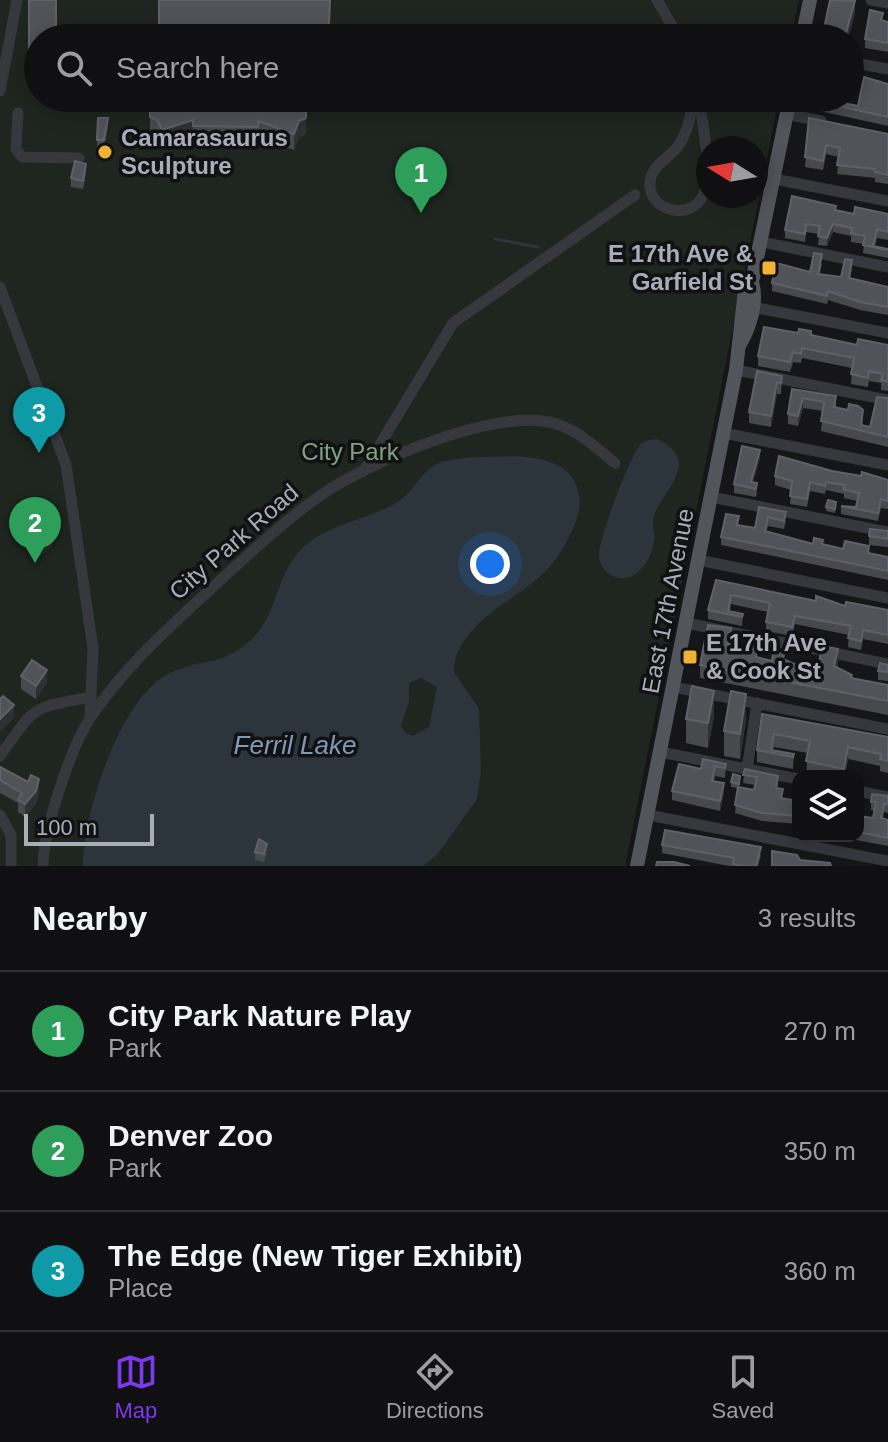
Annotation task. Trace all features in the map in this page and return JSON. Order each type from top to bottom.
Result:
[{"type":"main road","points":[[805,24],[810,0]]},
{"type":"main road","name":"East 17th Avenue","points":[[637,866],[736,370],[740,344],[738,330],[745,290],[752,282],[786,114]]},
{"type":"main road","name":"East 17th Avenue","points":[[740,344],[747,333],[755,292],[752,282]]},
{"type":"street","points":[[0,91],[17,0]]},
{"type":"street","points":[[657,0],[671,24]]},
{"type":"street","points":[[871,0],[888,3]]},
{"type":"street","points":[[864,65],[888,69]]},
{"type":"street","points":[[691,112],[683,137],[650,178],[650,189],[658,204],[679,212],[688,210],[703,196],[706,181],[698,112]]},
{"type":"street","points":[[18,113],[16,149],[22,157],[79,158]]},
{"type":"street","points":[[786,114],[832,124]]},
{"type":"street","points":[[774,179],[888,201]]},
{"type":"street","points":[[364,472],[453,323],[635,195]]},
{"type":"street","points":[[761,242],[888,267]]},
{"type":"street","name":"City Park Road","points":[[1,294],[66,465],[93,648],[90,718]]},
{"type":"street","points":[[752,307],[888,333]]},
{"type":"street","points":[[736,370],[888,400]]},
{"type":"street","name":"City Park Road","points":[[43,866],[50,826],[77,743],[90,718],[130,666],[233,569],[323,494],[364,472],[456,433],[526,420],[561,425],[615,463]]},
{"type":"street","points":[[723,433],[888,465]]},
{"type":"street","points":[[711,497],[888,532]]},
{"type":"street","points":[[698,560],[888,598]]},
{"type":"street","points":[[686,623],[888,664]]},
{"type":"street","points":[[673,687],[888,729]]},
{"type":"street","points":[[0,756],[19,733],[26,716],[41,706],[91,697]]},
{"type":"street","points":[[747,769],[757,703]]},
{"type":"street","points":[[660,752],[792,778]]},
{"type":"street","points":[[864,792],[888,797]]},
{"type":"street","points":[[0,815],[11,835],[11,866]]},
{"type":"street","points":[[648,815],[888,861]]},
{"type":"green space","name":"City Park","points":[[0,0],[799,0],[794,24],[24,24],[24,112],[776,112],[768,153],[768,136],[696,136],[696,208],[757,208],[625,866],[0,866]]},
{"type":"water","points":[[657,439],[677,456],[679,465],[676,475],[654,515],[654,540],[647,562],[630,577],[615,577],[605,570],[599,559],[603,537],[635,453],[644,442]]},
{"type":"water","name":"Ferril Lake","points":[[515,456],[552,462],[567,471],[577,487],[579,511],[570,535],[548,569],[483,619],[458,651],[454,672],[479,709],[481,772],[477,799],[437,855],[423,866],[83,866],[90,817],[108,759],[120,730],[152,686],[182,668],[230,654],[252,639],[266,620],[290,564],[319,536],[398,502],[437,464],[465,458]],"holes":[[[421,678],[437,687],[429,727],[413,736],[405,733],[401,725],[409,702],[409,683]]]},
{"type":"building","points":[[29,0],[56,0],[56,24],[29,24]]},
{"type":"building","points":[[159,0],[330,0],[329,24],[159,24]]},
{"type":"building","points":[[830,0],[855,1],[849,24],[825,24]]},
{"type":"building","points":[[870,10],[883,13],[881,20],[888,22],[888,43],[865,39]]},
{"type":"building","points":[[864,77],[888,84],[888,117],[864,112]]},
{"type":"building","points":[[150,112],[306,112],[306,118],[299,121],[294,134],[258,121],[258,127],[193,126],[193,120],[162,130],[157,120],[150,117]]},
{"type":"building","points":[[98,118],[108,118],[104,140],[97,140]]},
{"type":"building","points":[[809,118],[888,134],[888,175],[875,172],[875,169],[837,165],[840,148],[826,145],[823,161],[805,157]]},
{"type":"building","points":[[75,161],[86,164],[83,181],[71,178]]},
{"type":"building","points":[[792,196],[836,206],[835,210],[854,214],[855,207],[888,214],[888,232],[877,229],[873,246],[888,250],[863,245],[865,236],[851,233],[852,228],[833,224],[827,238],[818,236],[820,226],[806,224],[805,234],[785,230]]},
{"type":"building","points":[[814,253],[822,254],[818,274],[841,277],[845,259],[852,260],[849,278],[888,287],[888,307],[828,291],[827,296],[772,283],[776,263],[810,272]]},
{"type":"building","points":[[764,327],[798,333],[799,329],[811,331],[811,335],[857,345],[858,339],[888,345],[888,382],[881,380],[883,374],[869,371],[868,378],[851,374],[854,358],[802,348],[801,354],[793,352],[790,362],[758,356]]},
{"type":"building","points":[[757,371],[782,376],[781,383],[777,382],[771,416],[749,412]]},
{"type":"building","points":[[792,389],[836,396],[834,407],[848,410],[849,404],[858,406],[863,410],[861,425],[870,427],[877,397],[888,398],[888,437],[821,421],[824,402],[803,398],[798,416],[788,414]]},
{"type":"building","points":[[742,446],[760,450],[751,482],[757,483],[756,489],[734,484]]},
{"type":"building","points":[[779,456],[832,471],[861,476],[862,472],[888,480],[888,501],[881,499],[878,513],[841,506],[856,507],[859,493],[844,490],[845,485],[826,482],[825,486],[810,482],[807,499],[790,496],[792,481],[775,476]]},
{"type":"building","points":[[828,500],[836,502],[835,509],[826,507]]},
{"type":"building","points":[[759,507],[786,512],[784,521],[768,517],[765,531],[813,544],[814,538],[823,540],[822,544],[843,549],[845,541],[869,546],[868,553],[888,557],[888,571],[721,537],[726,514],[739,516],[737,525],[755,528]]},
{"type":"building","points":[[40,523],[52,538],[39,549],[26,534]]},
{"type":"building","points":[[870,529],[888,531],[888,539],[869,536]]},
{"type":"building","points":[[716,580],[816,601],[816,596],[845,606],[846,602],[888,610],[888,635],[863,630],[861,641],[848,638],[851,626],[795,616],[792,627],[766,622],[770,603],[731,595],[728,611],[743,614],[742,617],[708,610]]},
{"type":"building","points":[[708,625],[731,628],[728,644],[745,647],[748,631],[756,633],[752,649],[757,649],[756,657],[772,661],[773,652],[784,654],[783,659],[794,664],[818,669],[822,646],[838,649],[834,666],[852,675],[851,678],[888,685],[888,701],[700,665]]},
{"type":"building","points":[[32,660],[47,670],[36,686],[21,676]]},
{"type":"building","points":[[880,663],[888,665],[888,672],[878,671]]},
{"type":"building","points":[[692,686],[714,691],[708,723],[686,719]]},
{"type":"building","points":[[731,691],[746,694],[740,734],[724,731]]},
{"type":"building","points":[[3,696],[14,705],[0,719],[0,699]]},
{"type":"building","points":[[762,714],[888,737],[888,761],[880,759],[881,754],[848,747],[844,769],[806,761],[810,741],[774,734],[771,750],[794,754],[793,757],[757,750]]},
{"type":"building","points":[[703,759],[726,764],[725,768],[715,766],[712,781],[724,783],[720,801],[672,791],[679,764],[701,769]]},
{"type":"building","points":[[0,767],[28,782],[31,775],[39,779],[36,791],[25,804],[18,800],[22,793],[0,780]]},
{"type":"building","points":[[745,769],[778,776],[776,788],[783,789],[781,798],[792,800],[792,816],[762,813],[735,805],[738,787],[754,790],[757,777],[743,775]]},
{"type":"building","points":[[733,774],[740,776],[739,784],[731,782]]},
{"type":"building","points":[[872,794],[888,796],[888,804],[884,804],[881,818],[888,820],[888,838],[864,833],[864,817],[873,818],[876,802],[871,802]]},
{"type":"building","points":[[665,830],[761,847],[756,866],[733,864],[734,858],[662,845]]},
{"type":"building","points":[[259,839],[267,844],[264,854],[255,852]]},
{"type":"building","points":[[772,851],[797,855],[800,860],[830,863],[831,866],[772,866]]},
{"type":"building","points":[[657,862],[674,862],[690,866],[656,866]]},
{"type":"waterway","points":[[495,239],[538,247]]},
{"type":"place","name":"Camarasaurus Sculpture","points":[[105,152]]},
{"type":"place","name":"City Park Nature Play","points":[[421,213]]},
{"type":"place","name":"E 17th Ave & Garfield St","points":[[769,268]]},
{"type":"place","name":"The Edge (New Tiger Exhibit)","points":[[39,453]]},
{"type":"place","name":"Denver Zoo","points":[[35,563]]},
{"type":"place","name":"E 17th Ave & Cook St","points":[[690,657]]}]
